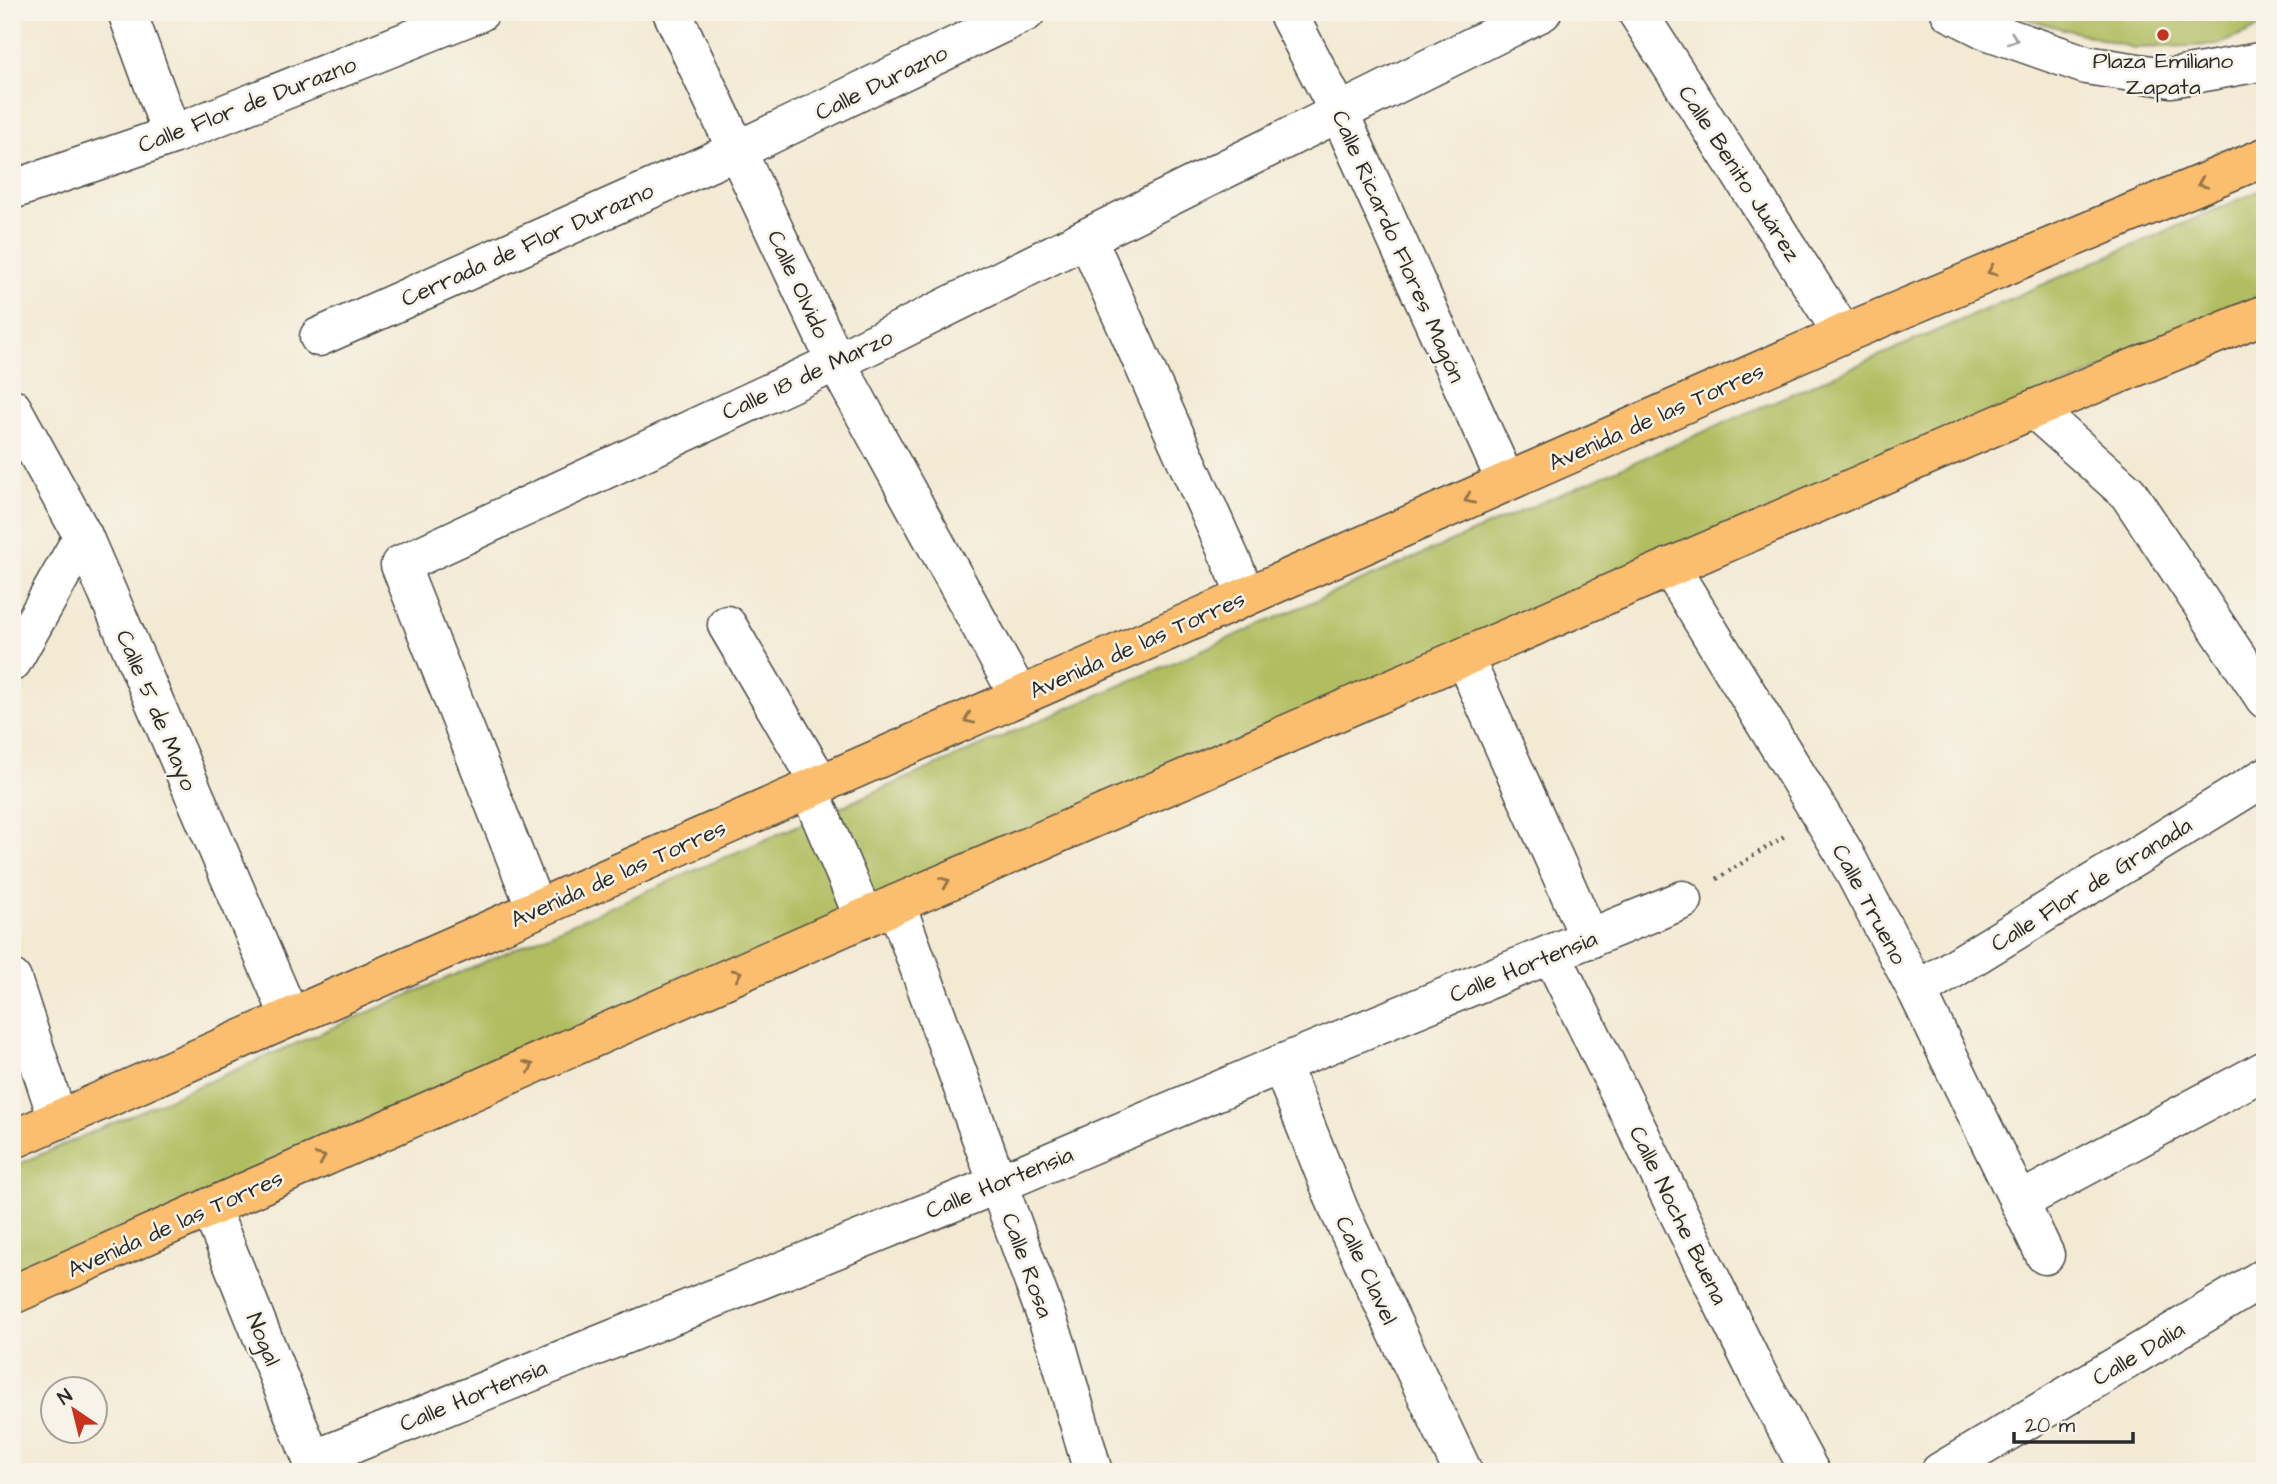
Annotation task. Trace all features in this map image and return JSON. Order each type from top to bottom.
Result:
[{"type":"main road","name":"Avenida de las Torres","points":[[12,1140],[1843,334],[2265,157]]},
{"type":"main road","name":"Avenida de las Torres","points":[[12,1295],[880,911],[1670,567],[2034,409],[2265,314]]},
{"type":"street","points":[[127,12],[172,135]]},
{"type":"street","name":"Calle Flor de Durazno","points":[[12,190],[172,135],[480,12]]},
{"type":"street","name":"Calle Olvido","points":[[672,12],[836,362],[1019,696]]},
{"type":"street","name":"Calle Durazno","points":[[736,151],[1026,12]]},
{"type":"street","name":"Calle Ricardo Flores Magón","points":[[1287,12],[1339,113],[1506,482]]},
{"type":"street","name":"Calle 18 de Marzo","points":[[536,909],[400,565],[836,362],[1542,12]]},
{"type":"street","name":"Calle Benito Juárez","points":[[1637,12],[1843,334]]},
{"type":"street","points":[[1950,12],[1986,30],[2086,65],[2171,78],[2265,61]]},
{"type":"street","name":"Cerrada de Flor Durazno","points":[[318,337],[736,151]]},
{"type":"street","points":[[1087,237],[1247,596]]},
{"type":"street","name":"Calle 5 de Mayo","points":[[12,408],[83,536],[290,1017]]},
{"type":"street","points":[[2034,409],[2128,493],[2265,699]]},
{"type":"street","points":[[12,662],[83,536]]},
{"type":"street","name":"Calle Trueno","points":[[1670,567],[1843,851],[1917,991],[2045,1255]]},
{"type":"street","name":"Calle Rosa","points":[[727,625],[811,768],[816,786],[880,911],[998,1184],[1057,1346],[1093,1472]]},
{"type":"street","points":[[1464,657],[1590,939]]},
{"type":"street","name":"Calle Flor de Granada","points":[[1917,991],[2265,777]]},
{"type":"street","name":"Calle Hortensia","points":[[315,1466],[1281,1064],[1683,900]]},
{"type":"street","name":"Calle Noche Buena","points":[[1552,955],[1759,1377],[1810,1472]]},
{"type":"street","points":[[12,979],[58,1120]]},
{"type":"street","name":"Calle Clavel","points":[[1281,1064],[1340,1212],[1463,1472]]},
{"type":"street","points":[[2018,1202],[2265,1070]]},
{"type":"street","name":"Nogal","points":[[210,1207],[315,1466]]},
{"type":"street","name":"Calle Dalia","points":[[1940,1472],[2265,1277]]},
{"type":"path","points":[[1683,900],[1820,814]]},
{"type":"green space","name":"Plaza Emiliano Zapata","points":[[2010,12],[2265,12],[2265,25],[2218,45],[2134,48],[2019,17]]},
{"type":"green space","points":[[2265,188],[2265,298],[12,1282],[12,1167]]},
{"type":"place","name":"Plaza Emiliano Zapata","points":[[2163,35]]}]
